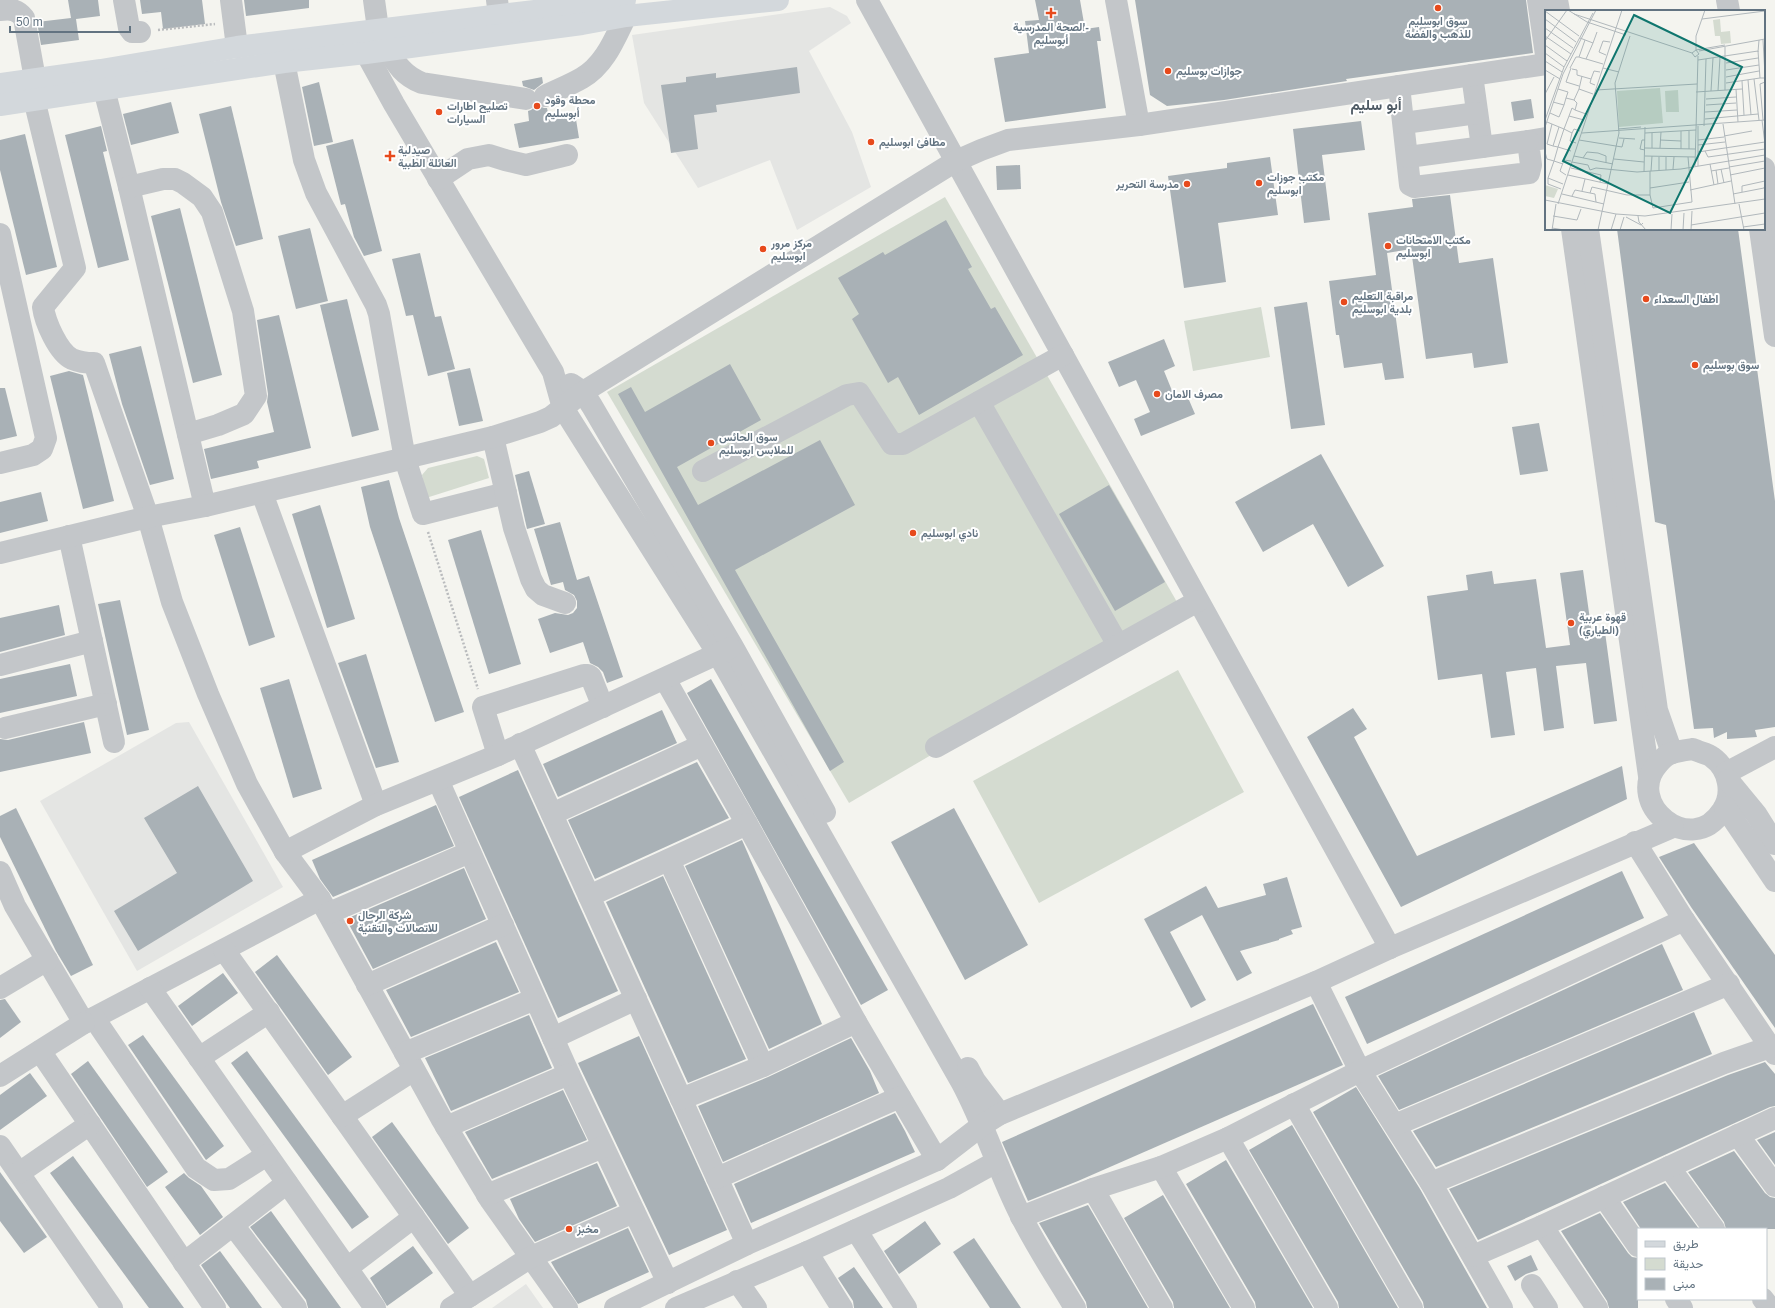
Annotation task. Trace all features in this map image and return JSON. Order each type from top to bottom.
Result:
[{"type":"main road","points":[[0,84],[34,89],[104,89],[237,47],[378,29],[498,8],[570,4],[626,8],[766,1]]},
{"type":"main road","points":[[0,105],[34,89],[158,71],[284,62],[366,53],[582,24],[626,8]]},
{"type":"street","points":[[124,0],[129,28],[132,32],[140,32]]},
{"type":"street","points":[[231,0],[237,47]]},
{"type":"street","points":[[374,0],[378,29]]},
{"type":"street","points":[[867,0],[1390,948]]},
{"type":"street","points":[[1116,0],[1139,125]]},
{"type":"street","points":[[1538,0],[1545,48]]},
{"type":"street","points":[[1557,0],[1559,10]]},
{"type":"street","points":[[1727,0],[1729,10]]},
{"type":"street","points":[[1740,0],[1742,10]]},
{"type":"street","points":[[387,50],[403,73],[422,83],[535,97],[583,77],[598,65],[610,48],[626,8]]},
{"type":"street","points":[[0,10],[10,9],[18,11],[24,18],[34,89],[75,268],[43,307],[44,316],[60,347],[72,358],[86,363],[94,363],[148,517],[172,602],[208,694],[247,784],[285,852],[324,906],[446,1127],[487,1195],[567,1308]]},
{"type":"street","points":[[366,53],[438,179],[554,372],[563,408],[726,650],[975,1081],[1000,1114]]},
{"type":"street","points":[[284,62],[304,160],[316,193],[379,314],[406,459],[423,514],[506,493]]},
{"type":"street","points":[[0,553],[148,517],[205,506],[406,459],[493,437],[540,422],[563,408],[583,392],[956,161],[1008,140],[1139,125],[1545,64]]},
{"type":"street","points":[[1472,75],[1482,147]]},
{"type":"street","points":[[1399,86],[1410,185],[1414,186],[1526,174],[1531,170],[1537,140],[1408,157]]},
{"type":"street","points":[[104,89],[129,187],[205,506]]},
{"type":"street","points":[[1404,123],[1477,113]]},
{"type":"street","points":[[438,179],[468,159],[489,155],[526,164],[567,155]]},
{"type":"street","points":[[129,187],[163,179],[175,179],[202,197],[212,212],[244,311],[256,396],[244,414],[218,425],[188,434]]},
{"type":"street","points":[[1765,225],[1775,248]]},
{"type":"street","points":[[1765,225],[1775,336]]},
{"type":"street","points":[[1572,230],[1617,495],[1657,710],[1672,753]]},
{"type":"street","points":[[1588,230],[1649,776],[1649,790],[1652,805],[1660,818],[1673,826],[1693,830],[1703,828],[1716,819],[1725,807],[1729,794],[1727,776]]},
{"type":"street","points":[[0,234],[46,438],[42,449],[33,455],[0,464]]},
{"type":"street","points":[[703,471],[847,395],[858,393],[892,444],[903,444],[1063,355]]},
{"type":"street","points":[[554,372],[583,392],[726,650],[962,1083],[996,1162],[1022,1217],[1075,1308]]},
{"type":"street","points":[[978,402],[1118,645]]},
{"type":"street","points":[[493,437],[506,493],[531,579],[536,589],[543,595],[564,603]]},
{"type":"street","points":[[262,493],[376,805]]},
{"type":"street","points":[[70,536],[114,742]]},
{"type":"street","points":[[936,747],[1198,601]]},
{"type":"street","points":[[0,665],[92,641]]},
{"type":"street","points":[[285,852],[376,805],[498,755],[726,650]]},
{"type":"street","points":[[498,755],[483,707],[584,674],[591,677],[603,706]]},
{"type":"street","points":[[665,678],[856,1022],[937,1160]]},
{"type":"street","points":[[5,728],[106,704]]},
{"type":"street","points":[[520,744],[747,1244]]},
{"type":"street","points":[[552,814],[702,745]]},
{"type":"street","points":[[1727,776],[1775,747]]},
{"type":"street","points":[[1649,776],[1663,759],[1672,753],[1692,749],[1712,757],[1756,814],[1775,844]]},
{"type":"street","points":[[438,780],[568,1074],[668,1283]]},
{"type":"street","points":[[1725,807],[1775,881]]},
{"type":"street","points":[[589,896],[747,824]]},
{"type":"street","points":[[615,1308],[747,1244],[937,1160],[981,1126],[1000,1114],[1316,982],[1390,948],[1673,826]]},
{"type":"street","points":[[1431,1183],[1724,1063],[1772,1050],[1729,984],[1684,920],[1635,842]]},
{"type":"street","points":[[0,1076],[89,1021],[224,950],[324,906],[470,852]]},
{"type":"street","points":[[669,860],[762,1066]]},
{"type":"street","points":[[0,872],[8,910],[47,960],[89,1021],[196,1168],[214,1180],[228,1179],[267,1155]]},
{"type":"street","points":[[1022,1217],[1094,1189],[1161,1167],[1228,1138],[1360,1071],[1684,920]]},
{"type":"street","points":[[367,985],[503,926]]},
{"type":"street","points":[[224,950],[470,1296]]},
{"type":"street","points":[[0,988],[47,960]]},
{"type":"street","points":[[1316,982],[1360,1071],[1431,1183],[1502,1308]]},
{"type":"street","points":[[1395,1125],[1729,984]]},
{"type":"street","points":[[150,988],[375,1308]]},
{"type":"street","points":[[342,1116],[409,1061],[535,999]]},
{"type":"street","points":[[553,1038],[636,999]]},
{"type":"street","points":[[200,1058],[268,1012]]},
{"type":"street","points":[[681,1099],[762,1066],[856,1022]]},
{"type":"street","points":[[40,1051],[215,1308]]},
{"type":"street","points":[[446,1127],[568,1074]]},
{"type":"street","points":[[717,1178],[900,1097]]},
{"type":"street","points":[[1294,1104],[1412,1308]]},
{"type":"street","points":[[1473,1256],[1542,1226],[1775,1118]]},
{"type":"street","points":[[19,1173],[90,1124]]},
{"type":"street","points":[[1738,1135],[1775,1186]]},
{"type":"street","points":[[1228,1138],[1327,1308]]},
{"type":"street","points":[[0,1146],[112,1308]]},
{"type":"street","points":[[487,1195],[603,1146]]},
{"type":"street","points":[[676,1308],[807,1252],[949,1188],[996,1162]]},
{"type":"street","points":[[1669,1166],[1713,1228]]},
{"type":"street","points":[[1161,1167],[1244,1308]]},
{"type":"street","points":[[184,1263],[287,1183]]},
{"type":"street","points":[[1094,1189],[1162,1308]]},
{"type":"street","points":[[1604,1197],[1637,1245]]},
{"type":"street","points":[[451,1308],[530,1257],[634,1212]]},
{"type":"street","points":[[347,1268],[414,1217]]},
{"type":"street","points":[[233,1226],[296,1308]]},
{"type":"street","points":[[1542,1226],[1597,1308]]},
{"type":"street","points":[[856,1230],[906,1308]]},
{"type":"street","points":[[807,1252],[842,1308]]},
{"type":"street","points":[[737,1281],[756,1308]]},
{"type":"street","points":[[1532,1286],[1547,1308]]},
{"type":"path","points":[[140,32],[234,22]]},
{"type":"path","points":[[423,514],[483,707]]},
{"type":"shaded area","points":[[830,7],[847,16],[851,23],[809,51],[852,132],[871,187],[797,230],[770,160],[698,188],[644,103],[632,35]]},
{"type":"shaded area","points":[[189,722],[283,887],[137,971],[40,801],[176,723]]},
{"type":"shaded area","points":[[526,1284],[543,1308],[492,1308]]},
{"type":"green space","name":"نادي ابوسليم","points":[[945,197],[1181,609],[849,803],[607,392]]},
{"type":"green space","points":[[1261,307],[1270,357],[1193,371],[1184,321]]},
{"type":"green space","points":[[477,456],[484,459],[489,478],[426,498],[422,475],[428,468]]},
{"type":"green space","points":[[1178,670],[1244,792],[1039,903],[973,781]]},
{"type":"building","points":[[68,0],[98,0],[100,16],[76,19],[79,40],[41,45],[37,22],[71,18]]},
{"type":"building","points":[[140,0],[202,0],[205,24],[163,29],[161,12],[142,14]]},
{"type":"building","points":[[244,0],[309,0],[309,8],[246,16]]},
{"type":"building","points":[[1035,0],[1080,0],[1085,29],[1099,27],[1101,41],[1097,41],[1106,108],[1005,122],[994,58],[1029,53],[1025,21],[1039,20]]},
{"type":"building","points":[[1135,0],[1526,0],[1533,53],[1346,79],[1347,81],[1224,100],[1167,106],[1150,95]]},
{"type":"building","points":[[797,67],[800,93],[716,105],[717,112],[694,115],[698,149],[671,153],[661,85],[686,82],[686,77],[716,73],[716,78]]},
{"type":"building","points":[[542,77],[543,83],[534,90],[523,86],[522,81]]},
{"type":"building","points":[[319,82],[333,142],[314,146],[302,87]]},
{"type":"building","points":[[1531,99],[1534,118],[1514,121],[1511,102]]},
{"type":"building","points":[[171,102],[179,133],[131,145],[123,114]]},
{"type":"building","name":"محطة وقود أبوسليم","points":[[537,105],[547,108],[549,118],[575,113],[579,138],[519,148],[514,124],[529,121],[528,111]]},
{"type":"building","points":[[231,106],[263,239],[236,246],[221,202],[199,114]]},
{"type":"building","points":[[1361,121],[1365,150],[1322,155],[1330,220],[1304,223],[1293,129]]},
{"type":"building","points":[[101,126],[107,151],[103,152],[129,260],[98,268],[65,135]]},
{"type":"building","points":[[25,134],[57,267],[26,275],[0,170],[0,140]]},
{"type":"building","points":[[353,139],[382,251],[364,256],[354,237],[345,204],[341,205],[326,146]]},
{"type":"building","points":[[1270,157],[1278,215],[1218,223],[1226,282],[1184,288],[1168,176],[1227,168],[1227,163]]},
{"type":"building","points":[[1020,165],[1021,189],[997,190],[996,166]]},
{"type":"building","points":[[1450,195],[1459,263],[1493,258],[1508,363],[1474,368],[1472,353],[1426,359],[1411,249],[1387,253],[1404,378],[1385,380],[1382,363],[1344,368],[1339,335],[1336,335],[1329,281],[1376,275],[1368,213],[1413,207],[1412,199]]},
{"type":"building","points":[[180,208],[222,375],[193,383],[151,216]]},
{"type":"building","points":[[946,220],[972,267],[968,269],[991,309],[995,307],[1023,355],[919,415],[898,377],[888,383],[852,319],[859,314],[838,278],[883,252],[885,255]]},
{"type":"building","points":[[310,228],[328,301],[296,309],[278,236]]},
{"type":"building","name":"سوق بوسليم","points":[[1617,230],[1738,230],[1775,501],[1775,727],[1755,730],[1757,737],[1727,739],[1727,732],[1714,738],[1713,728],[1694,729],[1666,525],[1655,522]]},
{"type":"building","points":[[420,253],[435,317],[441,316],[455,369],[428,376],[413,315],[406,316],[392,259]]},
{"type":"building","points":[[347,299],[379,430],[352,437],[320,305]]},
{"type":"building","points":[[1307,302],[1325,425],[1291,429],[1274,307]]},
{"type":"building","points":[[279,315],[311,448],[257,461],[259,468],[211,479],[204,449],[274,432],[267,402],[268,394],[257,320]]},
{"type":"building","points":[[1164,339],[1175,366],[1164,371],[1175,398],[1186,393],[1195,414],[1141,436],[1134,419],[1150,412],[1136,380],[1119,387],[1108,362]]},
{"type":"building","points":[[141,346],[174,479],[150,485],[122,404],[109,354]]},
{"type":"building","points":[[730,364],[761,420],[677,467],[698,505],[820,440],[855,505],[735,570],[844,762],[830,771],[618,394],[631,387],[645,412]]},
{"type":"building","points":[[470,368],[483,421],[459,426],[447,373]]},
{"type":"building","points":[[69,371],[83,375],[114,501],[83,509],[50,376]]},
{"type":"building","points":[[0,388],[5,388],[17,436],[0,440]]},
{"type":"building","points":[[1539,423],[1548,471],[1520,475],[1512,427]]},
{"type":"building","points":[[1321,454],[1384,566],[1348,587],[1313,524],[1263,552],[1235,502]]},
{"type":"building","points":[[529,471],[545,524],[527,529],[515,475]]},
{"type":"building","points":[[389,480],[399,518],[464,712],[435,722],[370,527],[361,487]]},
{"type":"building","points":[[1109,485],[1165,582],[1115,611],[1059,514]]},
{"type":"building","points":[[41,492],[48,521],[0,533],[0,502]]},
{"type":"building","points":[[320,505],[355,619],[327,628],[292,514]]},
{"type":"building","points":[[560,522],[577,580],[589,576],[623,677],[607,683],[603,672],[598,667],[590,663],[583,642],[550,653],[538,619],[555,613],[568,615],[573,613],[577,608],[577,601],[574,595],[565,590],[563,582],[551,585],[534,529]]},
{"type":"building","points":[[240,527],[275,637],[249,646],[214,535]]},
{"type":"building","points":[[481,530],[521,664],[489,674],[448,540]]},
{"type":"building","points":[[1583,570],[1592,634],[1605,632],[1617,721],[1594,724],[1586,663],[1556,666],[1564,728],[1544,731],[1536,668],[1506,672],[1515,735],[1491,738],[1482,674],[1438,680],[1427,596],[1468,590],[1466,575],[1492,571],[1494,584],[1536,579],[1546,648],[1570,645],[1560,573]]},
{"type":"building","points":[[120,600],[149,730],[127,735],[98,604]]},
{"type":"building","points":[[59,605],[65,635],[0,652],[0,618]]},
{"type":"building","points":[[366,654],[399,762],[376,768],[338,663]]},
{"type":"building","points":[[70,664],[77,696],[0,713],[0,679]]},
{"type":"building","points":[[289,679],[322,789],[293,798],[260,688]]},
{"type":"building","points":[[711,679],[888,990],[861,1005],[687,693]]},
{"type":"building","points":[[1353,708],[1367,729],[1354,737],[1417,856],[1622,766],[1627,799],[1401,907],[1307,737]]},
{"type":"building","points":[[662,710],[677,743],[558,797],[543,764]]},
{"type":"building","points":[[84,722],[91,753],[0,772],[0,739],[8,740]]},
{"type":"building","points":[[697,762],[729,818],[595,879],[568,820]]},
{"type":"building","points":[[518,770],[618,991],[558,1018],[459,797]]},
{"type":"building","points":[[198,786],[253,881],[138,951],[114,911],[177,873],[144,818]]},
{"type":"building","points":[[436,805],[454,846],[333,897],[320,879],[312,860]]},
{"type":"building","points":[[16,808],[93,965],[71,976],[56,951],[0,837],[0,816]]},
{"type":"building","points":[[954,808],[1028,945],[965,980],[891,842]]},
{"type":"building","points":[[742,840],[822,1024],[769,1049],[685,866]]},
{"type":"building","points":[[1694,843],[1775,955],[1775,1028],[1691,907],[1659,857]]},
{"type":"building","points":[[464,868],[486,919],[373,969],[346,919]]},
{"type":"building","points":[[1622,871],[1644,918],[1367,1044],[1345,997]]},
{"type":"building","points":[[663,876],[746,1059],[688,1083],[606,902]]},
{"type":"building","points":[[1287,877],[1302,927],[1291,930],[1293,934],[1279,940],[1240,951],[1252,973],[1237,981],[1202,915],[1170,932],[1206,1000],[1191,1008],[1144,919],[1206,886],[1218,908],[1266,895],[1263,884]]},
{"type":"building","points":[[496,942],[519,992],[411,1037],[386,990]]},
{"type":"building","points":[[1662,944],[1683,990],[1399,1110],[1378,1076]]},
{"type":"building","points":[[277,955],[352,1057],[328,1075],[255,972]]},
{"type":"building","points":[[223,973],[238,993],[192,1026],[178,1006]]},
{"type":"building","points":[[5,999],[21,1022],[0,1038],[0,1000]]},
{"type":"building","points":[[1313,1004],[1343,1065],[1078,1181],[1028,1201],[1002,1142]]},
{"type":"building","points":[[1694,1012],[1712,1054],[1436,1167],[1413,1131]]},
{"type":"building","points":[[529,1015],[552,1068],[451,1111],[425,1058]]},
{"type":"building","points":[[143,1035],[224,1146],[206,1160],[128,1045]]},
{"type":"building","points":[[639,1036],[727,1230],[669,1255],[578,1063]]},
{"type":"building","points":[[851,1038],[870,1071],[879,1093],[723,1162],[698,1106],[768,1077]]},
{"type":"building","points":[[247,1051],[369,1217],[352,1229],[231,1063]]},
{"type":"building","points":[[88,1061],[168,1172],[147,1187],[71,1074]]},
{"type":"building","points":[[1765,1062],[1775,1074],[1775,1106],[1478,1240],[1449,1189],[1728,1075]]},
{"type":"building","points":[[30,1073],[47,1096],[0,1130],[0,1095]]},
{"type":"building","points":[[1356,1087],[1420,1189],[1487,1308],[1424,1308],[1423,1302],[1313,1112]]},
{"type":"building","points":[[563,1090],[587,1140],[492,1179],[465,1132]]},
{"type":"building","points":[[895,1113],[915,1152],[751,1223],[734,1184]]},
{"type":"building","points":[[392,1122],[469,1228],[448,1244],[372,1137]]},
{"type":"building","points":[[1292,1125],[1398,1308],[1339,1308],[1338,1302],[1249,1150]]},
{"type":"building","points":[[1775,1132],[1775,1165],[1757,1140]]},
{"type":"building","points":[[1734,1151],[1765,1193],[1770,1197],[1775,1198],[1775,1229],[1726,1228],[1724,1222],[1688,1172]]},
{"type":"building","points":[[73,1156],[184,1308],[149,1308],[50,1173]]},
{"type":"building","points":[[1226,1160],[1313,1308],[1256,1308],[1255,1302],[1186,1184]]},
{"type":"building","points":[[597,1163],[617,1206],[535,1242],[519,1219],[510,1199]]},
{"type":"building","points":[[0,1172],[47,1237],[24,1253],[0,1221]]},
{"type":"building","points":[[184,1173],[201,1186],[223,1217],[200,1235],[165,1187]]},
{"type":"building","points":[[1665,1183],[1698,1228],[1640,1228],[1623,1202]]},
{"type":"building","points":[[1163,1195],[1230,1308],[1174,1308],[1173,1302],[1124,1218]]},
{"type":"building","points":[[1088,1205],[1148,1308],[1087,1308],[1086,1302],[1039,1223]]},
{"type":"building","points":[[271,1211],[341,1308],[308,1308],[306,1300],[250,1227]]},
{"type":"building","points":[[1600,1213],[1628,1253],[1632,1257],[1637,1258],[1638,1308],[1609,1308],[1607,1301],[1561,1231]]},
{"type":"building","points":[[925,1221],[941,1244],[899,1274],[884,1251]]},
{"type":"building","points":[[628,1228],[649,1272],[578,1304],[551,1262]]},
{"type":"building","points":[[974,1238],[1021,1308],[990,1308],[953,1252]]},
{"type":"building","points":[[413,1246],[433,1273],[387,1306],[370,1278]]},
{"type":"building","points":[[220,1251],[262,1308],[230,1308],[201,1265]]},
{"type":"building","points":[[1531,1255],[1538,1270],[1526,1274],[1515,1281],[1507,1266]]},
{"type":"building","points":[[854,1267],[883,1308],[854,1308],[853,1301],[838,1278]]},
{"type":"place","name":"سوق ابوسليم للذهب والفضة","points":[[1438,8]]},
{"type":"place","name":"الصحة المدرسية- أبوسليم","points":[[1051,13]]},
{"type":"place","name":"جوازات بوسليم","points":[[1168,71]]},
{"type":"place","name":"محطة وقود أبوسليم","points":[[537,106]]},
{"type":"place","name":"تصليح اطارات السيارات","points":[[439,112]]},
{"type":"place","name":"مطافئ ابوسليم","points":[[871,142]]},
{"type":"place","name":"صيدلية العائلة الطبية","points":[[390,156]]},
{"type":"place","name":"مكتب جوزات ابوسليم","points":[[1259,183]]},
{"type":"place","name":"مدرسة التحرير","points":[[1187,184]]},
{"type":"place","name":"مكتب الامتحانات ابوسليم","points":[[1388,246]]},
{"type":"place","name":"مركز مرور ابوسليم","points":[[763,249]]},
{"type":"place","name":"اطفال السعداء","points":[[1646,299]]},
{"type":"place","name":"مراقبة التعليم بلدية ابوسليم","points":[[1344,302]]},
{"type":"place","name":"سوق بوسليم","points":[[1695,365]]},
{"type":"place","name":"مصرف الامان","points":[[1157,394]]},
{"type":"place","name":"سوق الحائس للملابس ابوسليم","points":[[711,443]]},
{"type":"place","name":"نادي ابوسليم","points":[[913,533]]},
{"type":"place","name":"قهوة عربية (الطياري)","points":[[1571,623]]},
{"type":"place","name":"شركة الرحال للاتصالات والتقنية","points":[[350,921]]},
{"type":"place","name":"مخبز","points":[[569,1229]]},
{"type":"district","name":"أبو سليم","points":[[1376,104]]}]
